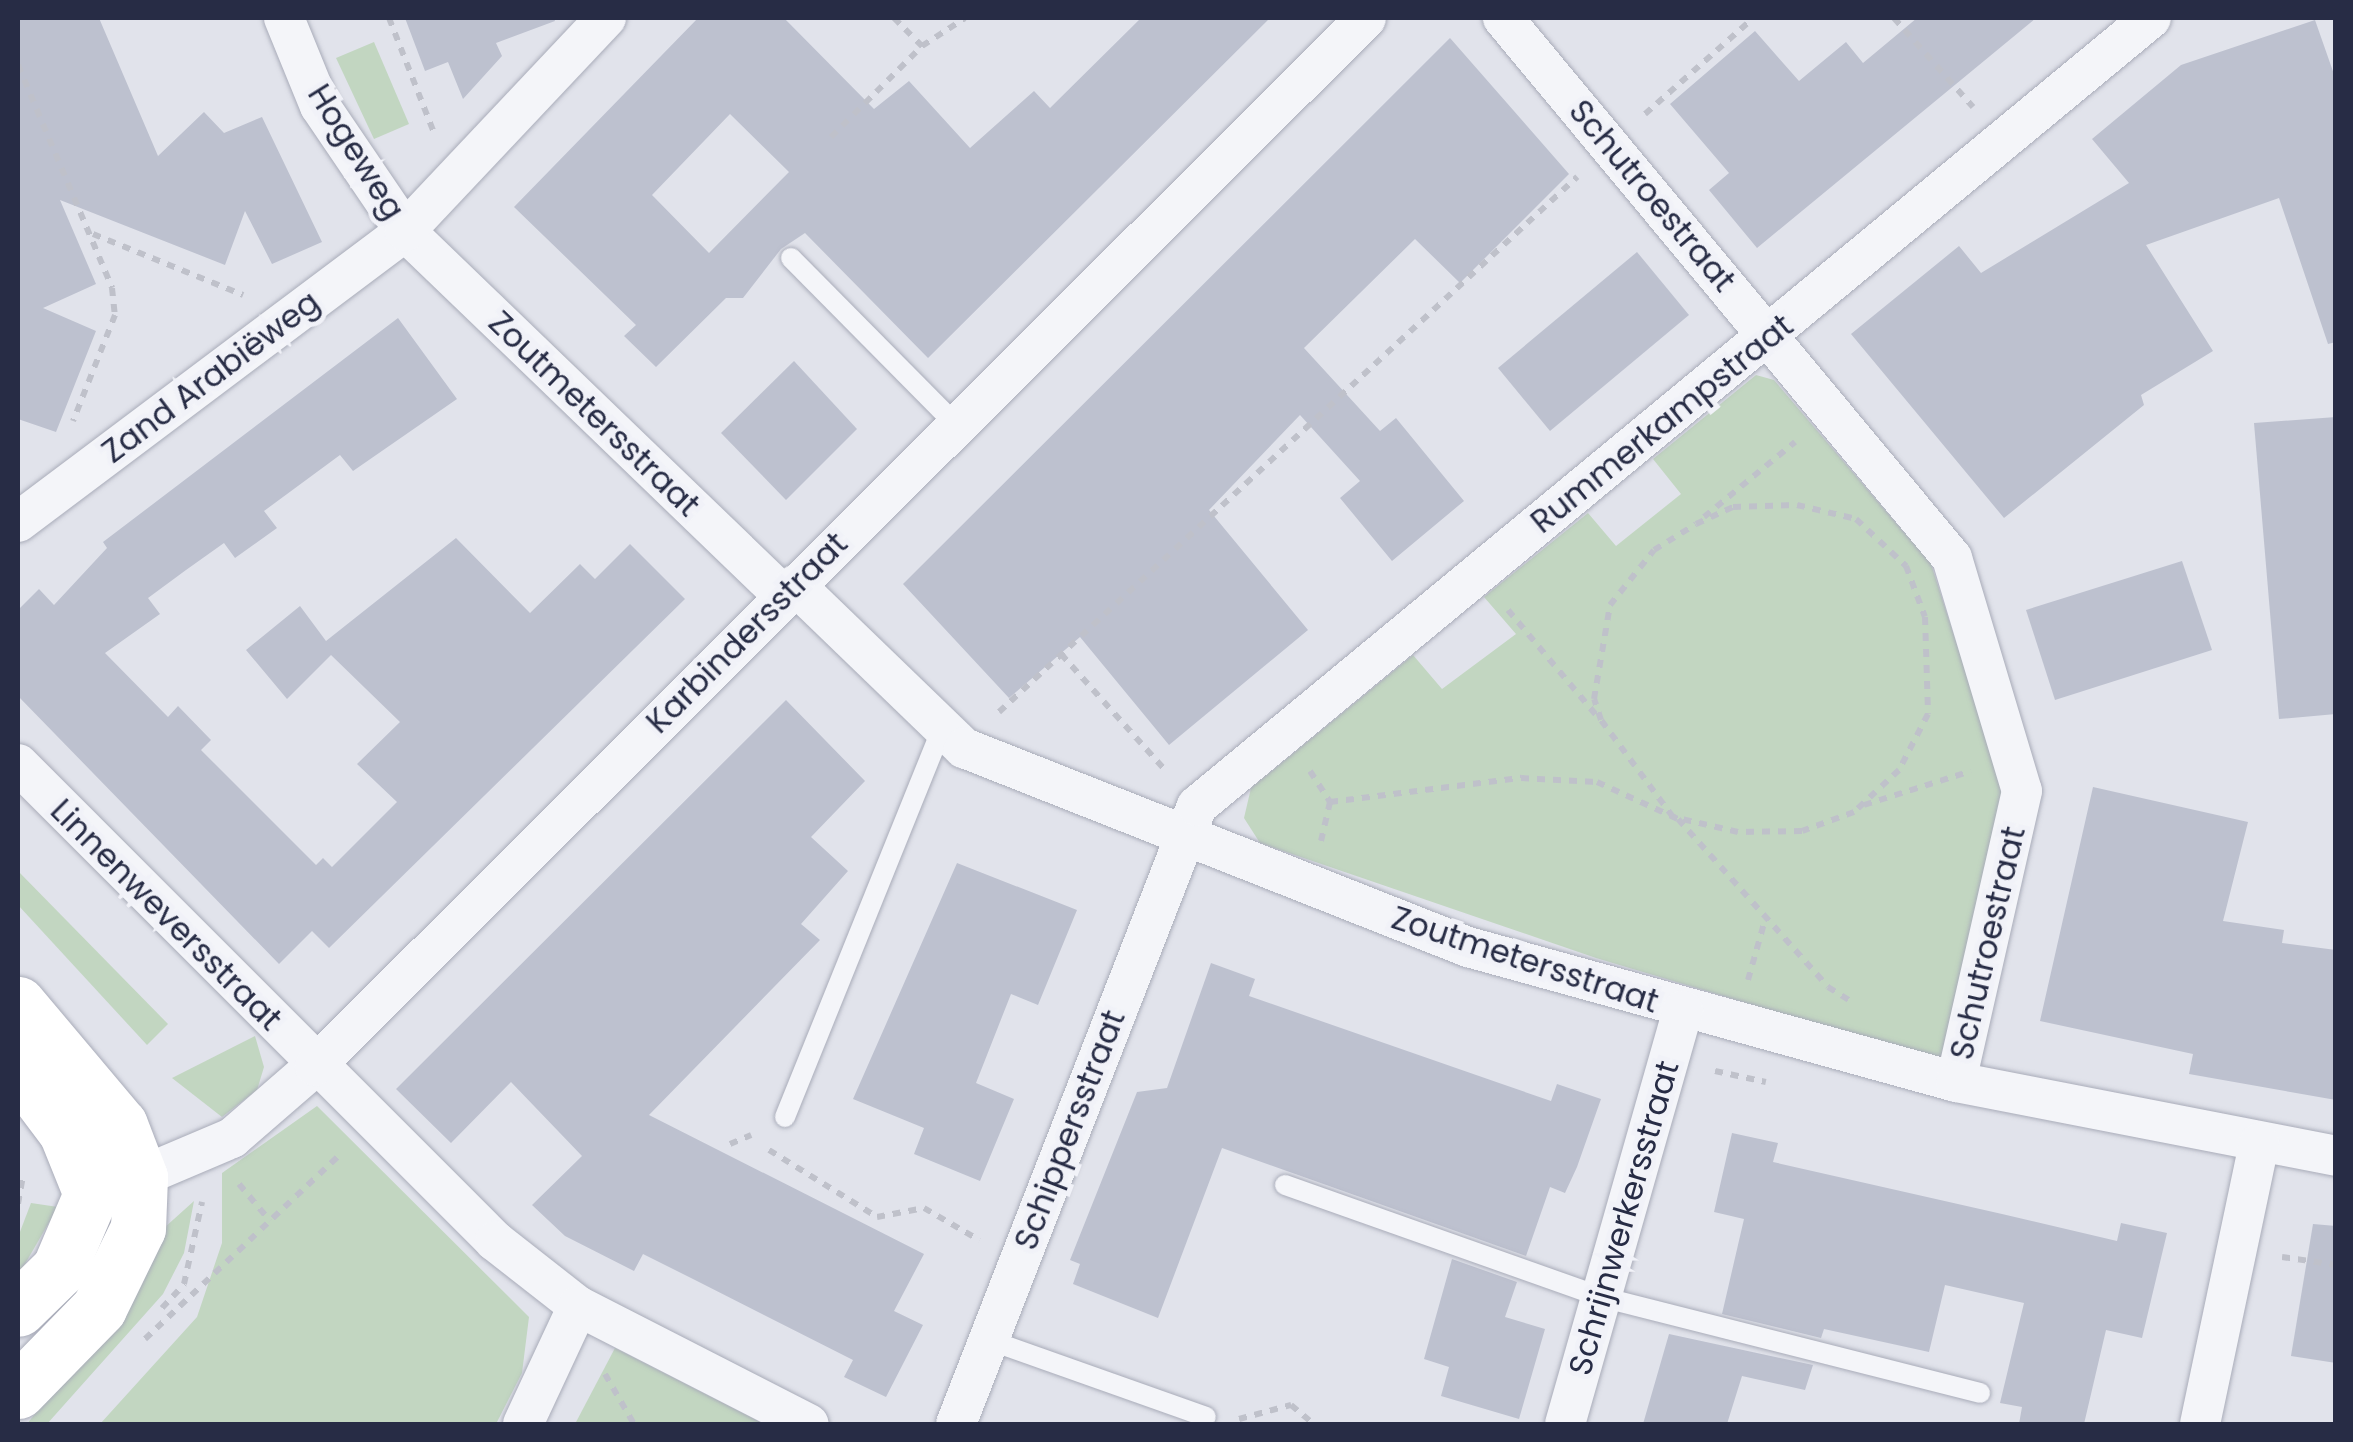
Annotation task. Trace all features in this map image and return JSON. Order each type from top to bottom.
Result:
[{"type":"street","name":"Hogeweg","points":[[284,18],[320,106],[405,232]]},
{"type":"street","name":"Zand Arabiëweg","points":[[18,522],[405,232],[450,175],[606,18]]},
{"type":"street","name":"Karbindersstraat","points":[[116,1185],[232,1138],[314,1066],[1366,18]]},
{"type":"street","name":"Schutroestraat","points":[[1503,18],[1952,558],[2022,790],[1956,1082]]},
{"type":"street","name":"Rummerkampstraat","points":[[1190,821],[1280,736],[2150,18]]},
{"type":"street","name":"Zoutmetersstraat","points":[[405,232],[951,739],[1190,821],[1305,884],[1468,947],[1683,1011],[1956,1082],[2336,1156]]},
{"type":"street","name":"Linnenweversstraat","points":[[18,764],[314,1066],[496,1242],[578,1306],[810,1424]]},
{"type":"street","name":"Schippersstraat","points":[[956,1424],[1190,821]]},
{"type":"street","points":[[18,1004],[120,1125],[116,1185],[59,1269],[18,1308]]},
{"type":"street","name":"Schrijnwerkersstraat","points":[[1564,1424],[1683,1011]]},
{"type":"street","points":[[18,1068],[66,1132],[116,1185],[138,1228],[99,1308],[18,1391]]},
{"type":"street","points":[[2200,1424],[2259,1142]]},
{"type":"street","points":[[522,1424],[578,1306]]},
{"type":"lane","points":[[791,258],[956,426]]},
{"type":"lane","points":[[784,1117],[951,739]]},
{"type":"lane","points":[[1284,1185],[1601,1297],[1980,1393]]},
{"type":"lane","points":[[989,1340],[1206,1417]]},
{"type":"path","points":[[389,18],[450,175]]},
{"type":"path","points":[[894,18],[922,46]]},
{"type":"path","points":[[831,137],[922,46],[965,18]]},
{"type":"path","points":[[951,739],[1061,654],[1753,18]]},
{"type":"path","points":[[1894,18],[2002,141]]},
{"type":"path","points":[[18,66],[92,233],[115,315],[68,431]]},
{"type":"path","points":[[92,233],[293,316]]},
{"type":"path","points":[[1696,524],[1832,411]]},
{"type":"path","points":[[1600,720],[1596,656],[1610,605],[1654,550],[1732,508],[1797,505],[1856,520],[1906,566],[1925,617],[1928,714],[1900,770],[1858,807]]},
{"type":"path","points":[[1478,575],[1600,720],[1673,817],[1828,987],[1855,1004]]},
{"type":"path","points":[[1061,654],[1190,821]]},
{"type":"path","points":[[1280,736],[1330,802]]},
{"type":"path","points":[[1330,802],[1521,778],[1596,782],[1673,817],[1738,832],[1802,831],[1858,807],[2012,758]]},
{"type":"path","points":[[1305,884],[1330,802]]},
{"type":"path","points":[[1707,1088],[1712,1070],[1784,1086]]},
{"type":"path","points":[[133,1341],[154,1338],[376,1122]]},
{"type":"path","points":[[730,1144],[763,1136],[772,1157],[803,1167],[839,1200],[877,1218],[924,1208],[1018,1264]]},
{"type":"path","points":[[2276,1239],[2273,1256],[2336,1265]]},
{"type":"path","points":[[1206,1417],[1248,1418],[1291,1406],[1314,1424]]},
{"type":"green space","points":[[374,42],[409,124],[374,139],[336,58]]},
{"type":"green space","points":[[1756,375],[1774,380],[1931,564],[2004,791],[1940,1061],[1596,958],[1260,843],[1244,818],[1251,788],[1413,655],[1442,689],[1516,634],[1484,597],[1588,513],[1616,546],[1681,494],[1653,459]]},
{"type":"green space","points":[[18,871],[168,1024],[147,1045],[18,905]]},
{"type":"green space","points":[[255,1036],[264,1067],[257,1090],[222,1117],[172,1078]]},
{"type":"green space","points":[[317,1106],[529,1317],[522,1373],[496,1424],[100,1424],[197,1317],[222,1243],[222,1173]]},
{"type":"green space","points":[[194,1201],[184,1253],[163,1294],[47,1424],[27,1424],[80,1356],[154,1237]]},
{"type":"green space","points":[[31,1203],[58,1207],[18,1276],[18,1237]]},
{"type":"green space","points":[[615,1348],[764,1424],[575,1424]]},
{"type":"building","points":[[18,18],[99,18],[158,156],[204,112],[224,133],[262,117],[322,242],[272,264],[245,211],[225,265],[60,200],[96,284],[43,308],[96,331],[56,432],[18,419]]},
{"type":"building","points":[[405,18],[555,21],[496,43],[502,56],[463,99],[448,62],[425,71]]},
{"type":"building","points":[[698,18],[784,18],[874,109],[909,81],[970,148],[1034,91],[1050,108],[1141,18],[1270,18],[928,358],[805,233],[781,249],[743,298],[726,298],[656,367],[624,336],[636,325],[514,207]],"holes":[[[730,114],[789,172],[709,253],[652,195]]]},
{"type":"building","points":[[1917,18],[2036,18],[1757,248],[1709,190],[1729,173],[1670,104],[1755,31],[1799,81],[1846,42],[1863,63]]},
{"type":"building","points":[[2315,20],[2336,80],[2336,342],[2328,344],[2279,198],[2146,245],[2213,351],[2141,395],[2144,405],[2004,518],[1851,334],[1959,246],[1981,273],[2129,183],[2092,139],[2181,65]]},
{"type":"building","points":[[1450,38],[1569,174],[1460,283],[1415,239],[1304,348],[1380,431],[1396,418],[1464,501],[1392,561],[1340,498],[1360,481],[1300,415],[1209,510],[1308,630],[1169,745],[1080,637],[1009,698],[903,584]]},
{"type":"building","points":[[1637,252],[1689,315],[1550,431],[1498,368]]},
{"type":"building","points":[[398,318],[457,399],[353,471],[340,455],[264,511],[277,528],[235,558],[224,543],[186,570],[148,598],[160,614],[105,653],[168,717],[178,706],[211,740],[201,750],[316,865],[323,858],[332,867],[397,802],[357,764],[400,722],[331,655],[287,699],[246,650],[300,606],[326,641],[456,538],[530,613],[580,564],[595,579],[630,544],[685,599],[329,948],[312,931],[279,964],[18,696],[18,610],[39,589],[54,605],[107,548],[103,542]]},
{"type":"building","points":[[794,361],[857,429],[786,500],[721,433]]},
{"type":"building","points":[[2336,417],[2336,714],[2279,719],[2254,423]]},
{"type":"building","points":[[2182,561],[2212,650],[2055,700],[2026,610]]},
{"type":"building","points":[[786,700],[865,781],[811,837],[848,871],[801,924],[820,940],[649,1115],[924,1254],[894,1311],[923,1325],[886,1397],[844,1377],[853,1360],[695,1280],[643,1254],[634,1271],[565,1236],[532,1205],[582,1156],[511,1082],[451,1143],[396,1089]]},
{"type":"building","points":[[2093,787],[2248,822],[2223,921],[2284,930],[2282,943],[2336,950],[2336,1100],[2189,1074],[2193,1054],[2040,1021]]},
{"type":"building","points":[[957,863],[1077,910],[1038,1005],[1011,994],[976,1083],[1014,1099],[980,1181],[914,1154],[924,1128],[853,1099]]},
{"type":"building","points":[[1211,963],[1255,979],[1249,996],[1551,1101],[1557,1084],[1601,1099],[1565,1193],[1550,1187],[1526,1256],[1222,1148],[1158,1318],[1073,1284],[1080,1264],[1070,1260],[1137,1092],[1167,1088]]},
{"type":"building","points":[[1732,1133],[1778,1143],[1773,1162],[2117,1241],[2121,1223],[2167,1233],[2142,1338],[2106,1330],[2084,1424],[2019,1424],[2022,1407],[2000,1403],[2024,1303],[1945,1285],[1929,1352],[1824,1329],[1821,1338],[1722,1314],[1744,1219],[1714,1212]]},
{"type":"building","points":[[2313,1224],[2336,1226],[2336,1363],[2291,1356]]},
{"type":"building","points":[[1452,1259],[1517,1282],[1505,1317],[1545,1329],[1519,1419],[1441,1396],[1449,1367],[1424,1359]]},
{"type":"building","points":[[1669,1334],[1813,1365],[1805,1390],[1742,1376],[1727,1424],[1643,1424]]}]
